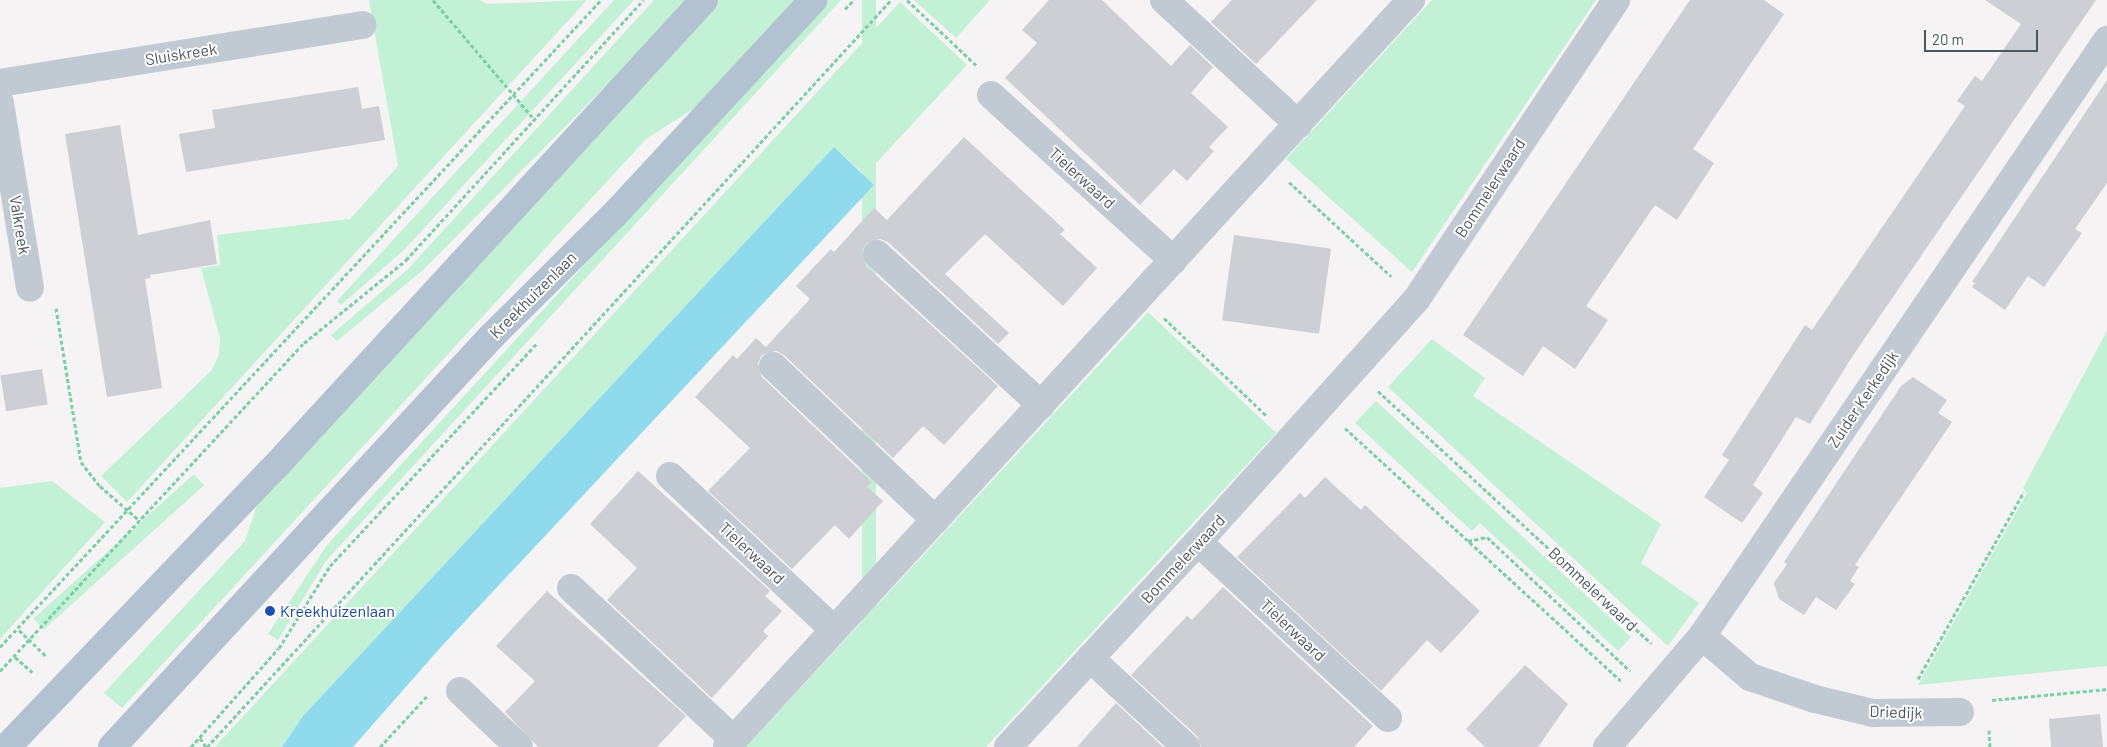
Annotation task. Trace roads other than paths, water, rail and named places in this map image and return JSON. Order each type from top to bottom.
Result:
[{"type":"main road","points":[[7,747],[273,469],[704,0]]},
{"type":"main road","name":"Kreekhuizenlaan","points":[[112,747],[490,338],[615,214],[813,0]]},
{"type":"street","points":[[1164,0],[1298,124]]},
{"type":"street","points":[[570,588],[730,744],[1411,0]]},
{"type":"street","name":"Bommelerwaard","points":[[1008,747],[1198,542],[1416,300],[1616,0]]},
{"type":"street","name":"Sluiskreek","points":[[0,83],[362,25]]},
{"type":"street","name":"Zuider Kerkedijk","points":[[1607,747],[1702,636],[2107,40]]},
{"type":"street","name":"Tielerwaard","points":[[992,95],[1173,260]]},
{"type":"street","name":"Valkreek","points":[[0,103],[30,288]]},
{"type":"street","points":[[877,254],[1041,405]]},
{"type":"street","points":[[773,366],[936,520]]},
{"type":"street","name":"Tielerwaard","points":[[670,476],[834,630]]},
{"type":"street","name":"Tielerwaard","points":[[1198,542],[1388,718]]},
{"type":"street","name":"Driedijk","points":[[1702,636],[1750,677],[1873,713],[1960,712]]},
{"type":"street","points":[[1090,658],[1186,747]]},
{"type":"street","points":[[460,692],[519,747]]},
{"type":"water","points":[[834,147],[874,185],[440,648],[353,747],[282,747],[303,716]]},
{"type":"place","name":"Kreekhuizenlaan","points":[[270,611]]}]
